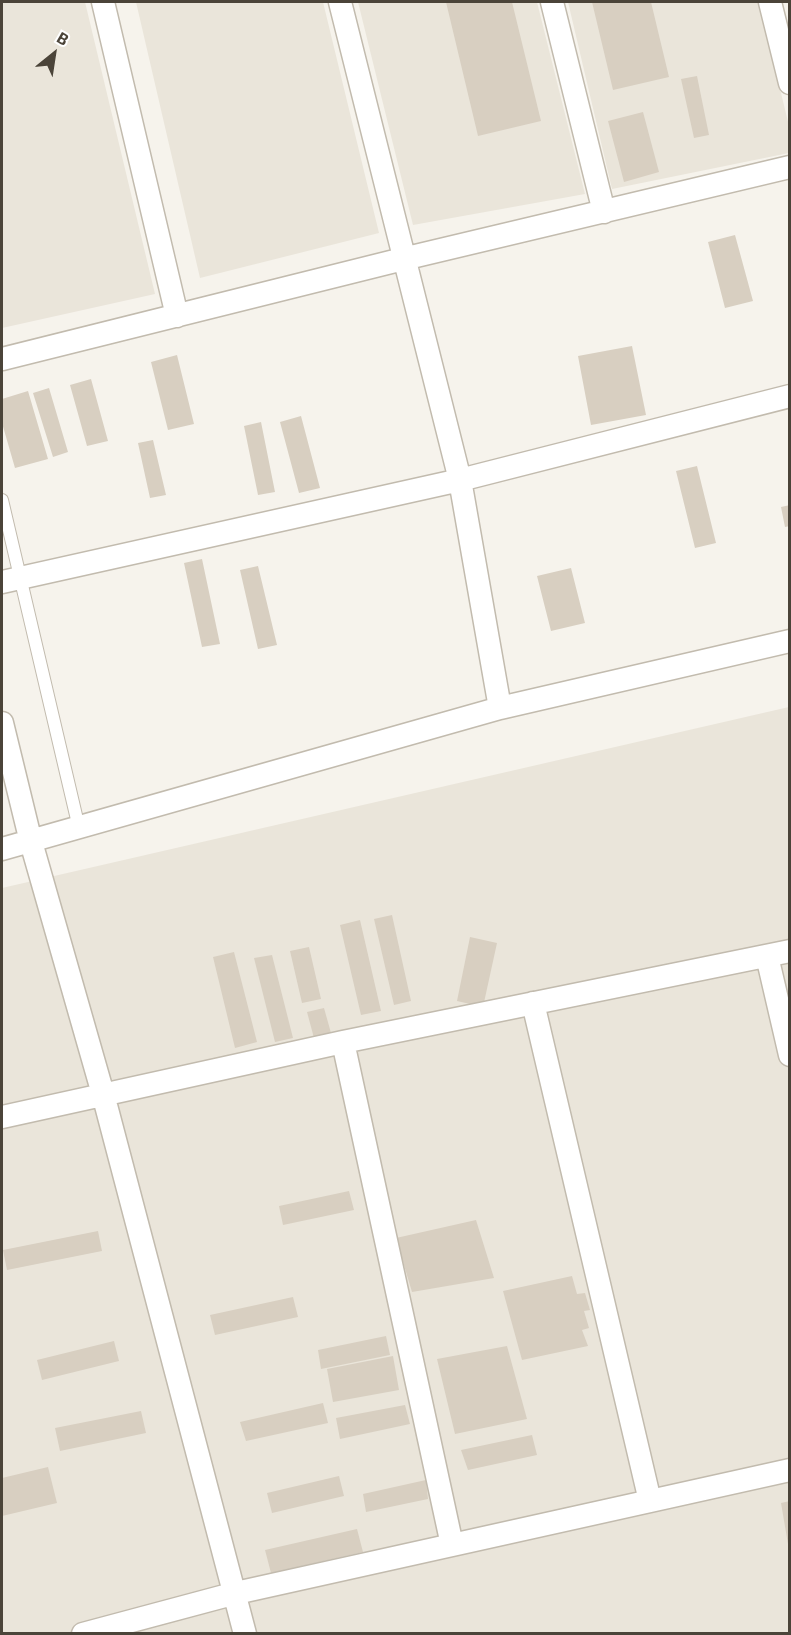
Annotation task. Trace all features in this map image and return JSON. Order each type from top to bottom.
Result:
[{"type":"street","points":[[103,2],[177,316]]},
{"type":"street","points":[[340,2],[460,480],[500,708]]},
{"type":"street","points":[[552,2],[604,212]]},
{"type":"street","points":[[770,2],[789,83]]},
{"type":"street","points":[[2,359],[789,166]]},
{"type":"street","points":[[11,580],[460,480],[789,396]]},
{"type":"street","points":[[2,849],[500,708],[789,641]]},
{"type":"street","points":[[2,723],[31,842],[103,1094],[245,1634]]},
{"type":"street","points":[[2,1117],[343,1042],[789,951]]},
{"type":"street","points":[[767,956],[789,1055]]},
{"type":"street","points":[[533,1003],[650,1501]]},
{"type":"street","points":[[343,1042],[452,1545]]},
{"type":"street","points":[[83,1634],[236,1593],[789,1470]]},
{"type":"lane","points":[[2,500],[11,580],[79,828]]},
{"type":"shaded area","points":[[2,2],[85,2],[155,294],[2,328]]},
{"type":"shaded area","points":[[136,2],[323,2],[379,233],[200,278]]},
{"type":"shaded area","points":[[358,2],[537,2],[585,194],[413,225]]},
{"type":"shaded area","points":[[568,2],[759,2],[789,126],[789,153],[612,189]]},
{"type":"shaded area","points":[[789,707],[789,1633],[2,1633],[2,888]]},
{"type":"building","points":[[446,2],[512,2],[541,121],[478,136]]},
{"type":"building","points":[[592,2],[651,2],[669,77],[613,90]]},
{"type":"building","points":[[697,76],[709,135],[694,138],[681,79]]},
{"type":"building","points":[[643,112],[659,172],[624,182],[608,121]]},
{"type":"building","points":[[735,235],[753,301],[725,308],[708,242]]},
{"type":"building","points":[[632,346],[646,415],[591,425],[578,356]]},
{"type":"building","points":[[177,355],[194,424],[168,430],[151,362]]},
{"type":"building","points":[[91,379],[108,441],[87,446],[70,385]]},
{"type":"building","points":[[49,388],[68,452],[53,457],[33,393]]},
{"type":"building","points":[[28,391],[48,459],[15,468],[2,423],[2,399]]},
{"type":"building","points":[[301,416],[320,488],[299,493],[280,422]]},
{"type":"building","points":[[261,422],[275,492],[258,495],[244,426]]},
{"type":"building","points":[[153,440],[166,495],[150,498],[138,443]]},
{"type":"building","points":[[697,466],[716,543],[695,548],[676,471]]},
{"type":"building","points":[[790,505],[790,526],[785,527],[781,507]]},
{"type":"building","points":[[202,559],[220,644],[202,647],[184,563]]},
{"type":"building","points":[[258,566],[277,645],[258,649],[240,570]]},
{"type":"building","points":[[571,568],[585,623],[551,631],[537,576]]},
{"type":"building","points":[[392,915],[411,1001],[394,1005],[374,919]]},
{"type":"building","points":[[360,920],[381,1011],[361,1015],[340,925]]},
{"type":"building","points":[[470,937],[497,943],[483,1007],[457,1001]]},
{"type":"building","points":[[309,947],[321,999],[302,1003],[290,951]]},
{"type":"building","points":[[234,952],[257,1042],[235,1048],[213,957]]},
{"type":"building","points":[[272,955],[293,1038],[275,1042],[254,958]]},
{"type":"building","points":[[324,1008],[331,1033],[314,1038],[307,1012]]},
{"type":"building","points":[[349,1191],[354,1210],[283,1225],[279,1206]]},
{"type":"building","points":[[476,1220],[494,1278],[412,1292],[396,1238]]},
{"type":"building","points":[[98,1231],[102,1251],[7,1270],[3,1250]]},
{"type":"building","points":[[572,1276],[577,1294],[585,1293],[590,1310],[584,1311],[589,1328],[582,1330],[588,1346],[522,1360],[503,1291]]},
{"type":"building","points":[[293,1297],[298,1317],[215,1335],[210,1315]]},
{"type":"building","points":[[386,1336],[390,1355],[321,1369],[318,1350]]},
{"type":"building","points":[[114,1341],[119,1361],[42,1380],[37,1360]]},
{"type":"building","points":[[507,1346],[527,1419],[455,1434],[437,1359]]},
{"type":"building","points":[[393,1356],[399,1390],[333,1402],[327,1369]]},
{"type":"building","points":[[323,1403],[328,1423],[246,1441],[240,1422]]},
{"type":"building","points":[[405,1405],[410,1424],[340,1439],[336,1418]]},
{"type":"building","points":[[141,1411],[146,1433],[60,1451],[55,1428]]},
{"type":"building","points":[[532,1435],[537,1455],[468,1470],[461,1450]]},
{"type":"building","points":[[48,1467],[57,1503],[2,1516],[2,1478]]},
{"type":"building","points":[[339,1476],[344,1496],[272,1513],[267,1493]]},
{"type":"building","points":[[426,1480],[428,1499],[366,1512],[363,1494]]},
{"type":"building","points":[[790,1501],[790,1544],[788,1544],[781,1503]]},
{"type":"building","points":[[357,1529],[363,1552],[271,1573],[265,1550]]}]
